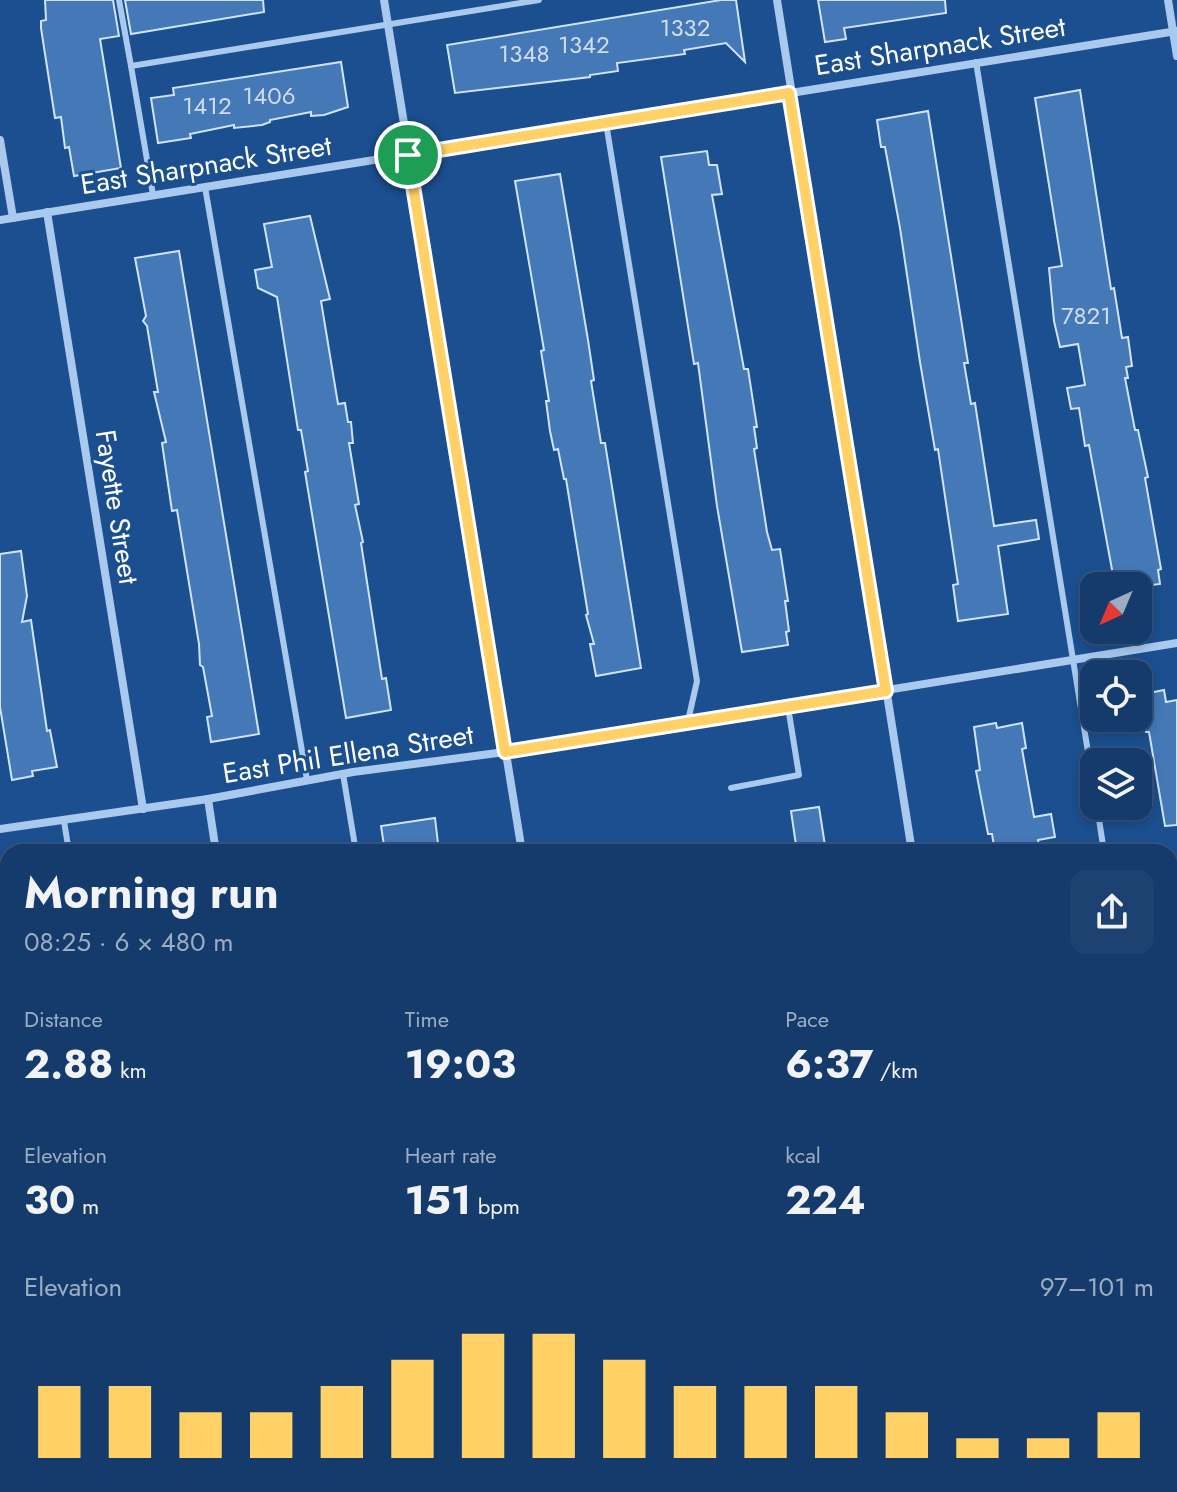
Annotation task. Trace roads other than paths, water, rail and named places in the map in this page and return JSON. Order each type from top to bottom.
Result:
[{"type":"street","points":[[384,0],[521,844]]},
{"type":"street","points":[[777,0],[789,93],[911,844]]},
{"type":"street","points":[[1168,0],[1177,56]]},
{"type":"street","name":"East Sharpnack Street","points":[[0,220],[1175,32]]},
{"type":"street","points":[[0,140],[13,218]]},
{"type":"street","name":"Fayette Street","points":[[47,212],[143,809]]},
{"type":"street","name":"East Phil Ellena Street","points":[[0,829],[208,799],[343,774],[505,752],[1177,643]]},
{"type":"street","points":[[208,799],[215,844]]},
{"type":"lane","points":[[119,0],[153,195]]},
{"type":"lane","points":[[131,66],[539,0]]},
{"type":"lane","points":[[976,62],[1087,748]]},
{"type":"lane","points":[[606,123],[697,681],[688,721]]},
{"type":"lane","points":[[205,187],[307,780]]},
{"type":"lane","points":[[731,788],[799,775],[788,707]]},
{"type":"lane","points":[[343,774],[355,844]]},
{"type":"lane","points":[[1099,820],[1103,844]]},
{"type":"lane","points":[[64,821],[68,844]]}]
